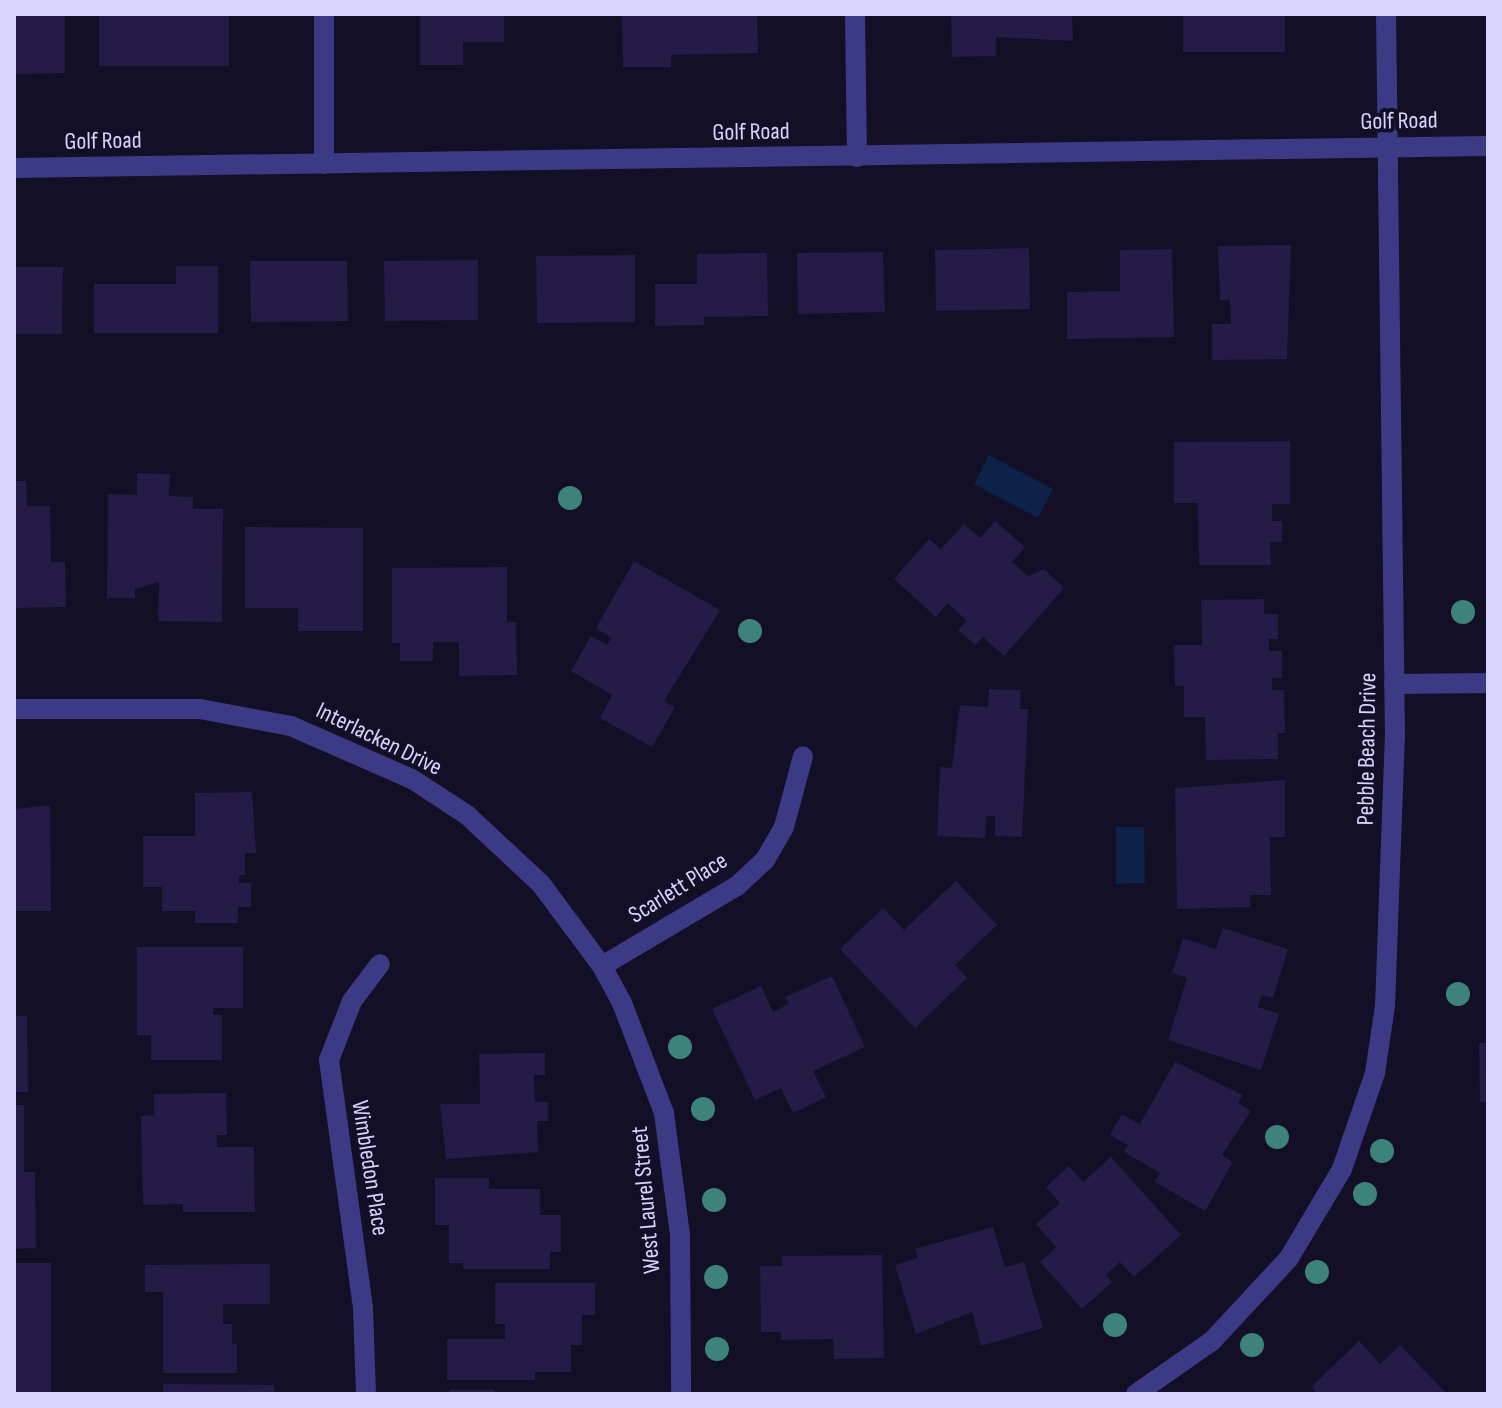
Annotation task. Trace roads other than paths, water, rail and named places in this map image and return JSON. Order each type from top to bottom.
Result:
[{"type":"street","points":[[324,14],[324,164]]},
{"type":"street","points":[[855,14],[857,157]]},
{"type":"street","name":"Pebble Beach Drive","points":[[1140,1393],[1212,1341],[1289,1258],[1324,1203],[1358,1128],[1375,1073],[1385,1006],[1394,684],[1386,14]]},
{"type":"street","name":"Golf Road","points":[[14,168],[1488,146]]},
{"type":"street","points":[[1394,684],[1488,683]]},
{"type":"street","name":"Interlacken Drive","points":[[14,709],[200,709],[291,726],[353,750],[412,779],[503,845],[541,884],[602,966]]},
{"type":"street","name":"Scarlett Place","points":[[602,966],[737,886],[765,860],[784,827],[803,756]]},
{"type":"street","name":"Wimbledon Place","points":[[366,1394],[363,1308],[329,1060],[352,1001],[380,964]]},
{"type":"street","name":"West Laurel Street","points":[[602,966],[639,1037],[664,1113],[680,1234],[681,1394]]},
{"type":"water","points":[[989,455],[1053,489],[1038,518],[974,484]]},
{"type":"water","points":[[1116,827],[1144,827],[1145,883],[1116,884]]}]
